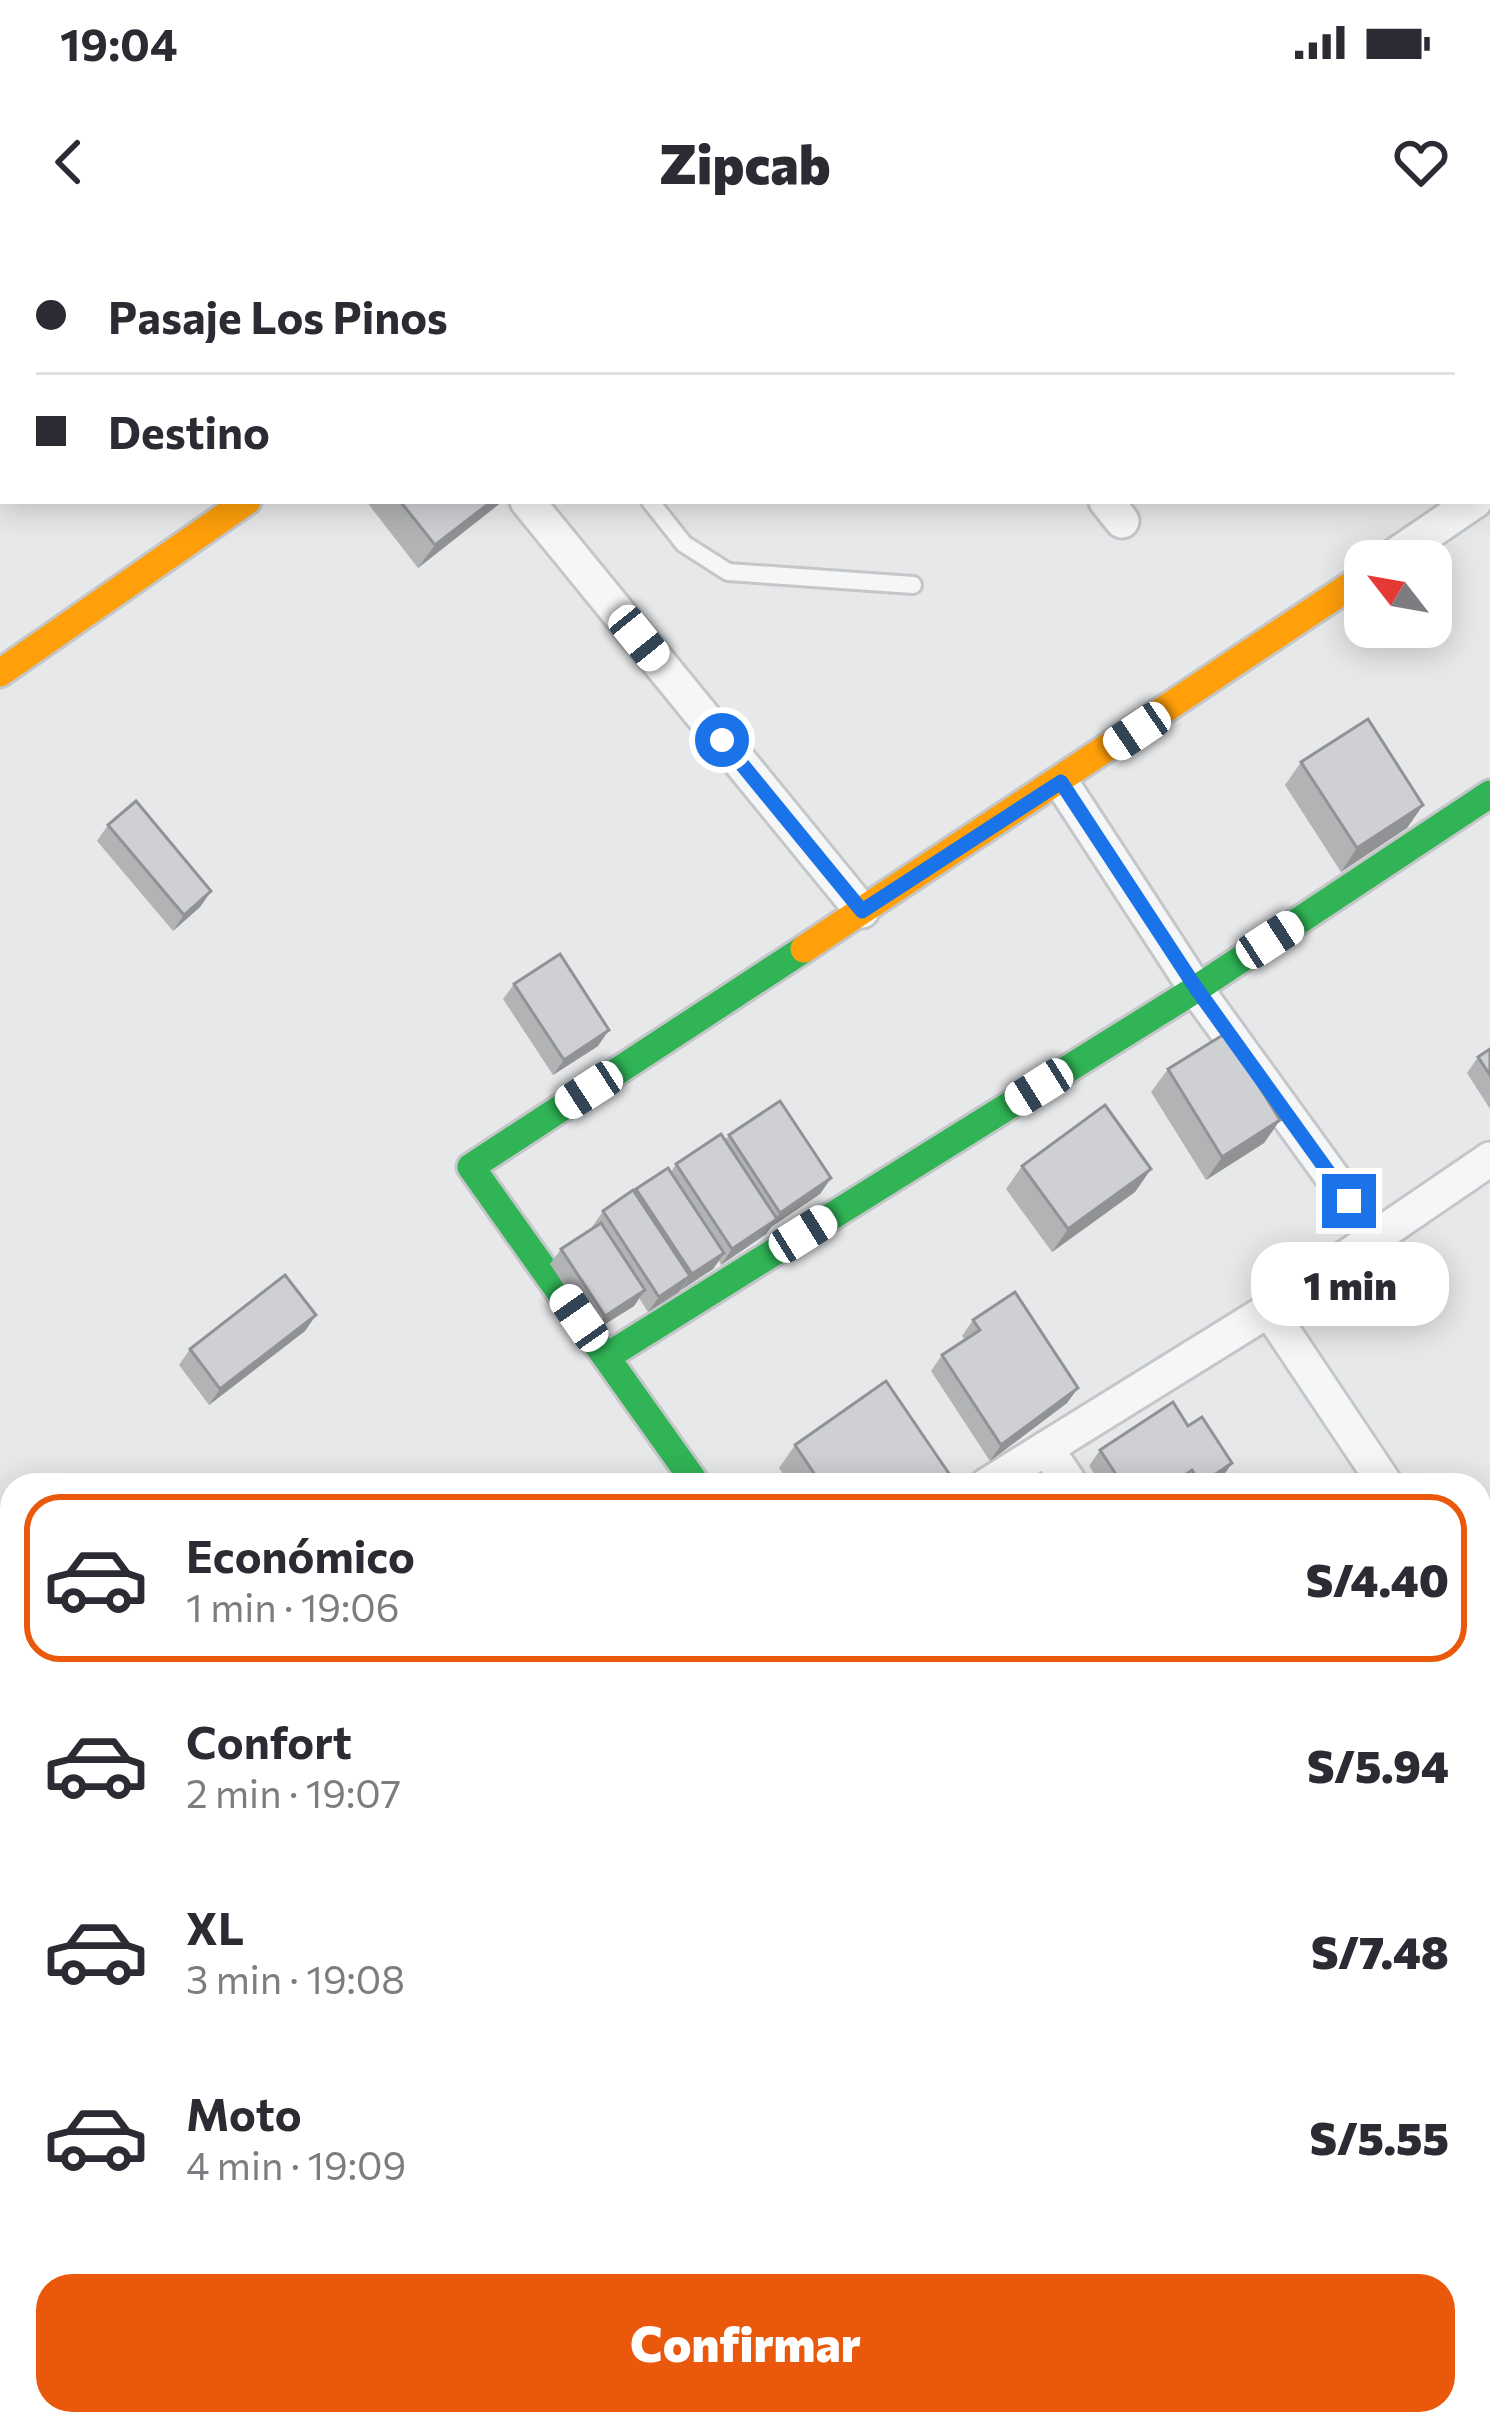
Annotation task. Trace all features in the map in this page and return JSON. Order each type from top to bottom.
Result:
[{"type":"street","points":[[0,673],[243,504]]},
{"type":"street","points":[[529,504],[862,911]]},
{"type":"street","points":[[1418,540],[1471,504]]},
{"type":"street","points":[[688,1473],[471,1167],[1061,782],[1344,590]]},
{"type":"street","points":[[1061,782],[1196,988],[1375,1236]]},
{"type":"street","points":[[606,1357],[1196,988],[1490,794]]},
{"type":"street","points":[[1006,1473],[1269,1310],[1490,1159]]},
{"type":"street","points":[[1269,1310],[1378,1473]]},
{"type":"street","points":[[1046,1448],[1063,1473]]},
{"type":"lane","points":[[652,504],[684,544],[728,572],[913,585]]},
{"type":"building","points":[[402,504],[488,504],[435,545]]},
{"type":"building","points":[[1368,719],[1423,805],[1357,848],[1301,762]]},
{"type":"building","points":[[136,801],[211,891],[184,915],[108,825]]},
{"type":"building","points":[[560,954],[609,1030],[564,1060],[514,984]]},
{"type":"building","points":[[1226,1033],[1280,1120],[1222,1157],[1168,1069]]},
{"type":"building","points":[[1490,1049],[1490,1075],[1478,1057]]},
{"type":"building","points":[[780,1101],[831,1178],[780,1213],[729,1135]]},
{"type":"building","points":[[1105,1105],[1151,1169],[1068,1229],[1022,1166]]},
{"type":"building","points":[[721,1134],[777,1219],[732,1249],[676,1164]]},
{"type":"building","points":[[668,1168],[724,1253],[692,1274],[636,1189]]},
{"type":"building","points":[[633,1190],[690,1276],[659,1297],[603,1211]]},
{"type":"building","points":[[601,1223],[645,1290],[605,1316],[561,1249]]},
{"type":"building","points":[[285,1275],[316,1315],[220,1389],[190,1349]]},
{"type":"building","points":[[1015,1292],[1078,1388],[1001,1445],[942,1355],[980,1330],[973,1320]]},
{"type":"building","points":[[886,1381],[949,1473],[814,1473],[795,1445]]},
{"type":"building","points":[[1173,1402],[1188,1426],[1202,1417],[1232,1463],[1217,1473],[1115,1473],[1100,1450]]},
{"type":"traffic: fast","points":[[606,1357],[1196,989],[1490,794]]},
{"type":"traffic: fast","points":[[688,1473],[471,1167],[804,949]]},
{"type":"traffic: slow","points":[[0,673],[243,504]]},
{"type":"traffic: slow","points":[[804,949],[1344,590]]},
{"type":"route","points":[[722,740],[862,911],[1061,782],[1196,988],[1349,1201]]}]
